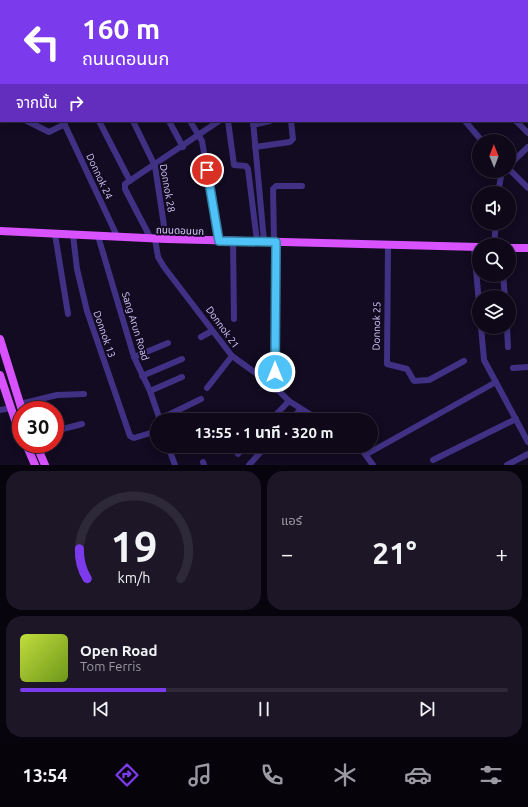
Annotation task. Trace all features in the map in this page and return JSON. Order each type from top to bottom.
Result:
[{"type":"main road","name":"ถนนดอนนก","points":[[0,231],[117,236],[166,240],[472,247]]},
{"type":"main road","points":[[516,248],[528,248]]},
{"type":"main road","points":[[0,339],[19,401]]},
{"type":"main road","points":[[0,375],[11,408]]},
{"type":"main road","points":[[30,453],[35,465]]},
{"type":"main road","points":[[40,453],[45,465]]},
{"type":"street","points":[[29,122],[49,132],[64,122]]},
{"type":"street","name":"Donnok 24","points":[[64,122],[117,236]]},
{"type":"street","points":[[100,122],[130,181]]},
{"type":"street","name":"Donnok 28","points":[[133,122],[155,166],[166,240]]},
{"type":"street","points":[[170,122],[183,147]]},
{"type":"street","points":[[191,122],[202,141],[219,241]]},
{"type":"street","points":[[153,239],[125,189],[125,184],[155,166],[218,122]]},
{"type":"street","points":[[228,122],[234,166],[246,166],[248,169],[260,241]]},
{"type":"street","points":[[255,147],[290,142],[293,139],[291,122]]},
{"type":"street","points":[[517,122],[528,133]]},
{"type":"street","points":[[253,123],[260,241]]},
{"type":"street","points":[[466,123],[476,134]]},
{"type":"street","points":[[516,158],[528,147]]},
{"type":"street","points":[[516,176],[528,188]]},
{"type":"street","points":[[275,387],[275,242],[273,189],[276,186],[302,186]]},
{"type":"street","points":[[55,234],[68,314]]},
{"type":"street","name":"Donnok 13","points":[[73,235],[76,269],[87,311],[130,436],[134,438],[150,433]]},
{"type":"street","name":"Sang Arun Road","points":[[98,236],[134,357],[150,391],[158,413]]},
{"type":"street","name":"Donnok 21","points":[[153,239],[160,260],[232,356],[275,387],[289,401],[308,413]]},
{"type":"street","points":[[233,241],[234,319]]},
{"type":"street","name":"Donnok 25","points":[[388,245],[387,364],[391,366],[403,366],[407,369],[414,381],[429,380],[464,361]]},
{"type":"street","points":[[201,337],[212,331]]},
{"type":"street","points":[[482,334],[484,360],[528,442]]},
{"type":"street","points":[[507,334],[508,347]]},
{"type":"street","points":[[134,357],[168,344]]},
{"type":"street","points":[[207,388],[232,356]]},
{"type":"street","points":[[142,376],[182,359]]},
{"type":"street","points":[[513,368],[528,367]]},
{"type":"street","points":[[150,391],[182,377]]},
{"type":"street","points":[[370,461],[496,382]]},
{"type":"street","points":[[39,401],[57,395],[84,394]]},
{"type":"street","points":[[174,413],[201,399]]},
{"type":"street","points":[[278,413],[289,401]]},
{"type":"street","points":[[0,410],[11,408]]},
{"type":"street","points":[[297,413],[301,409]]},
{"type":"street","points":[[433,460],[516,419]]},
{"type":"street","points":[[64,429],[82,424]]},
{"type":"street","points":[[171,453],[175,465]]},
{"type":"street","points":[[249,465],[260,453]]},
{"type":"street","points":[[507,465],[528,454]]},
{"type":"route","points":[[207,170],[219,241],[276,242],[275,372]]}]
